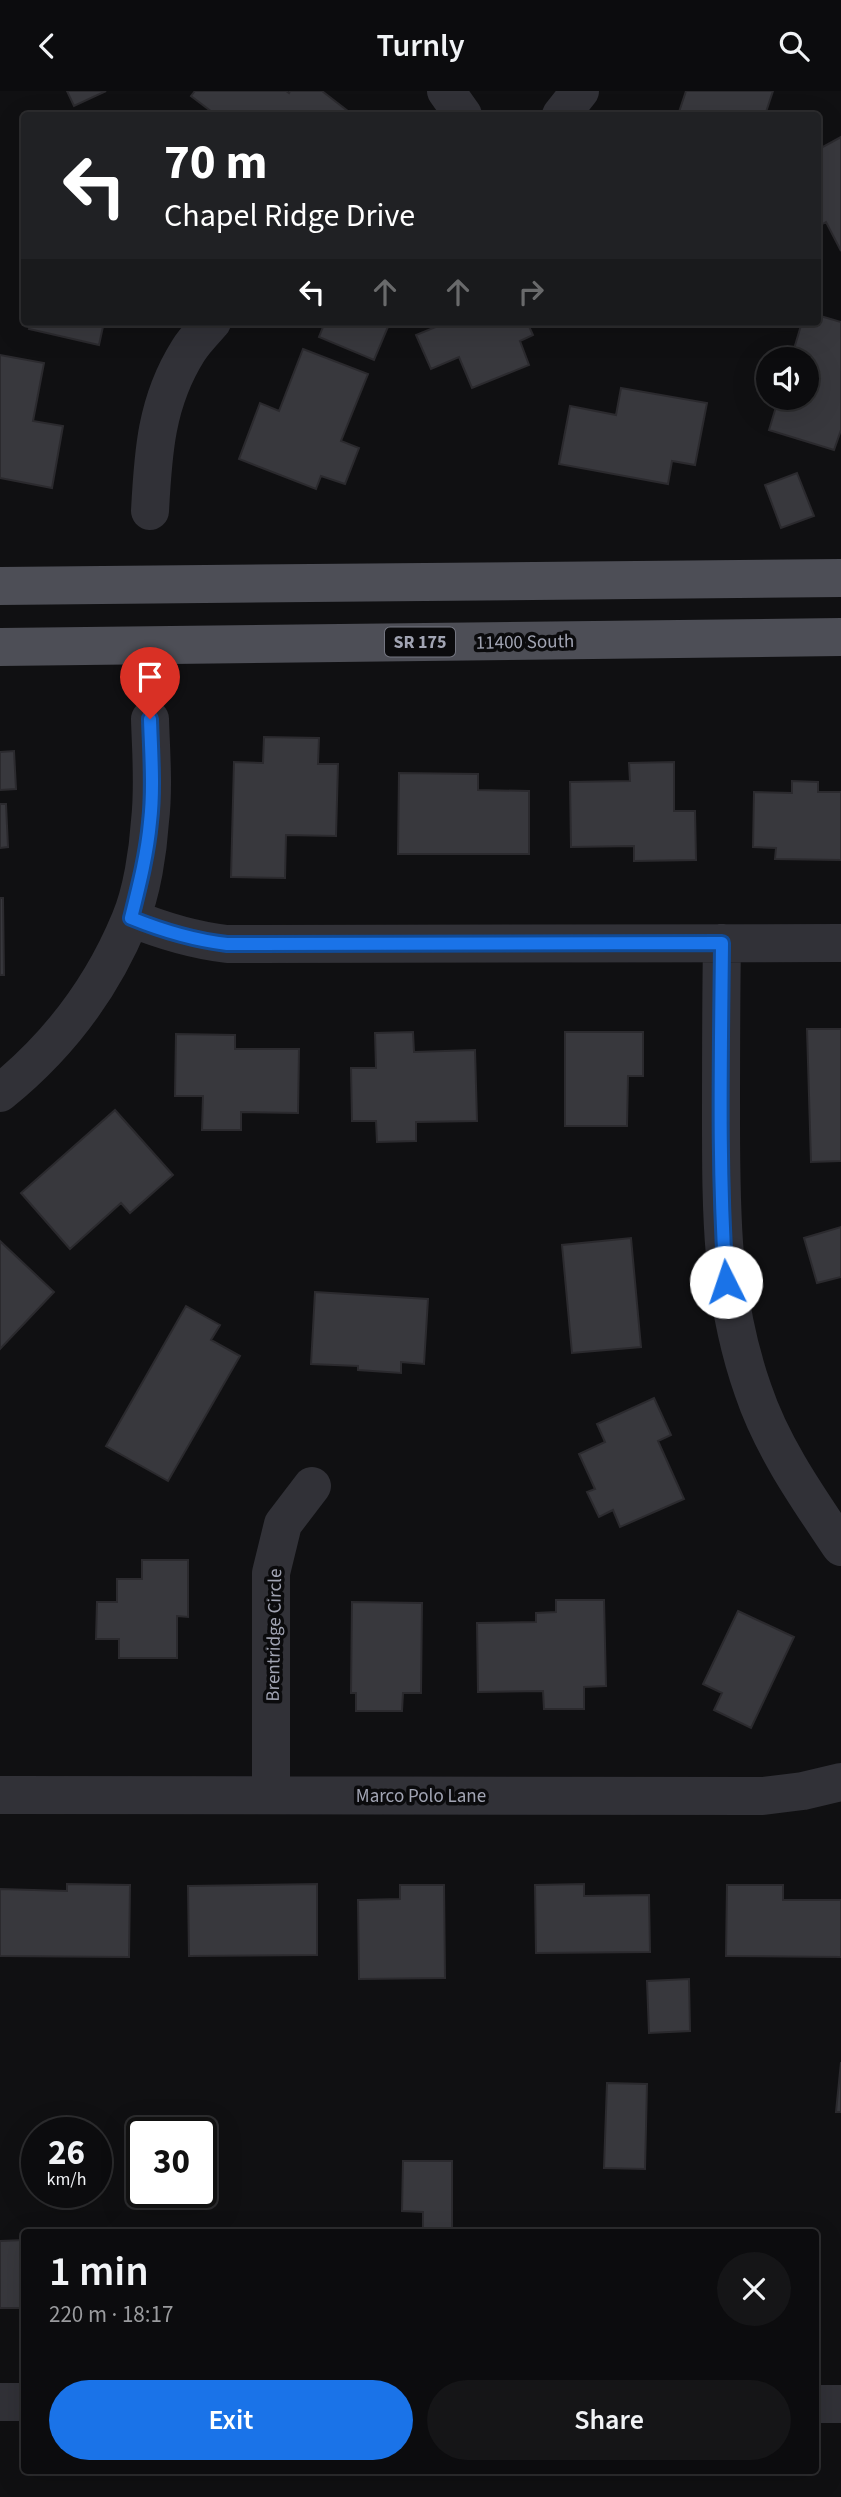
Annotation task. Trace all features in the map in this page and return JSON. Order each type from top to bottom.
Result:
[{"type":"main road","points":[[0,586],[841,578]]},
{"type":"main road","name":"11400 South","points":[[0,647],[841,637]]},
{"type":"street","points":[[446,91],[461,112]]},
{"type":"street","points":[[563,112],[580,91]]},
{"type":"street","points":[[150,511],[153,452],[164,398],[188,350],[209,326]]},
{"type":"street","points":[[0,1093],[24,1074],[70,1025],[105,973],[131,918],[144,868],[150,820],[150,719]]},
{"type":"street","points":[[131,918],[174,934],[227,944],[841,943]]},
{"type":"street","points":[[722,943],[721,1170],[726,1282],[753,1391],[776,1442],[804,1492],[841,1547]]},
{"type":"street","name":"Brentridge Circle","points":[[271,1794],[271,1573],[283,1524],[312,1486]]},
{"type":"street","name":"Marco Polo Lane","points":[[0,1795],[763,1795],[803,1791],[841,1782]]},
{"type":"street","points":[[0,2402],[21,2402]]},
{"type":"street","points":[[819,2404],[841,2404]]},
{"type":"building","points":[[67,91],[106,91],[74,106]]},
{"type":"building","points":[[195,91],[322,91],[349,112],[212,112],[191,96]]},
{"type":"building","points":[[686,91],[773,91],[766,112],[679,112]]},
{"type":"building","points":[[841,137],[841,251],[826,222],[821,225],[821,148]]},
{"type":"building","points":[[821,316],[841,322],[841,430],[834,450],[769,430],[775,410],[819,410],[819,347],[795,347],[801,326],[821,326]]},
{"type":"building","points":[[30,326],[103,326],[99,345],[29,329]]},
{"type":"building","points":[[323,326],[388,326],[374,360],[319,337]]},
{"type":"building","points":[[438,326],[529,326],[533,335],[520,341],[529,365],[472,388],[459,357],[431,369],[416,335]]},
{"type":"building","points":[[303,349],[368,374],[341,441],[359,448],[345,484],[321,476],[316,489],[239,459],[260,403],[279,411]]},
{"type":"building","points":[[0,355],[44,363],[33,421],[63,426],[52,488],[0,478]]},
{"type":"building","points":[[621,388],[707,403],[695,465],[672,461],[668,484],[559,464],[570,406],[616,415]]},
{"type":"building","points":[[797,473],[814,516],[781,528],[765,485]]},
{"type":"building","points":[[264,737],[319,738],[318,764],[338,764],[336,836],[286,835],[285,878],[231,877],[234,762],[263,763]]},
{"type":"building","points":[[14,751],[16,789],[0,790],[0,752]]},
{"type":"building","points":[[674,762],[674,811],[695,811],[696,860],[634,861],[634,846],[571,847],[570,782],[630,781],[629,763]]},
{"type":"building","points":[[399,773],[478,774],[478,790],[529,791],[529,854],[398,854]]},
{"type":"building","points":[[792,781],[818,782],[818,792],[841,792],[841,860],[775,859],[776,848],[753,847],[754,792],[792,793]]},
{"type":"building","points":[[0,804],[6,804],[8,847],[0,848]]},
{"type":"building","points":[[0,898],[3,898],[4,975],[0,975]]},
{"type":"building","points":[[807,1029],[841,1029],[841,1161],[811,1162]]},
{"type":"building","points":[[413,1032],[414,1052],[475,1050],[477,1121],[416,1122],[416,1141],[377,1142],[376,1121],[352,1121],[351,1068],[376,1068],[375,1033]]},
{"type":"building","points":[[565,1032],[643,1032],[643,1076],[628,1076],[627,1126],[565,1126]]},
{"type":"building","points":[[176,1034],[235,1035],[235,1049],[299,1049],[298,1113],[241,1112],[241,1130],[202,1130],[203,1096],[175,1096]]},
{"type":"building","points":[[115,1110],[173,1175],[130,1213],[121,1203],[70,1249],[21,1193]]},
{"type":"building","points":[[841,1227],[841,1277],[817,1283],[804,1238]]},
{"type":"building","points":[[631,1238],[641,1347],[572,1353],[562,1245]]},
{"type":"building","points":[[0,1241],[54,1292],[0,1349]]},
{"type":"building","points":[[315,1292],[428,1299],[424,1364],[401,1362],[401,1373],[358,1370],[358,1366],[311,1364]]},
{"type":"building","points":[[186,1306],[220,1325],[211,1340],[240,1356],[168,1481],[106,1446]]},
{"type":"building","points":[[654,1398],[671,1435],[658,1441],[684,1499],[620,1527],[613,1510],[599,1517],[587,1492],[595,1489],[579,1454],[605,1442],[597,1424]]},
{"type":"building","points":[[142,1560],[188,1560],[188,1617],[177,1616],[177,1658],[119,1658],[119,1639],[96,1639],[97,1602],[117,1602],[117,1579],[142,1579]]},
{"type":"building","points":[[556,1600],[604,1600],[606,1686],[584,1687],[584,1709],[544,1709],[543,1691],[478,1692],[477,1623],[536,1622],[536,1613],[556,1612]]},
{"type":"building","points":[[352,1602],[422,1603],[421,1693],[403,1693],[402,1711],[356,1711],[356,1693],[351,1693]]},
{"type":"building","points":[[738,1611],[794,1637],[751,1728],[714,1710],[722,1693],[703,1684]]},
{"type":"building","points":[[67,1884],[130,1885],[129,1957],[0,1956],[0,1889],[67,1891]]},
{"type":"building","points":[[317,1884],[317,1955],[189,1956],[188,1886]]},
{"type":"building","points":[[584,1884],[584,1896],[649,1895],[650,1952],[536,1953],[535,1885]]},
{"type":"building","points":[[400,1885],[444,1885],[445,1978],[359,1979],[358,1900],[400,1899]]},
{"type":"building","points":[[727,1885],[783,1885],[783,1900],[841,1900],[841,1957],[726,1956]]},
{"type":"building","points":[[689,1979],[690,2031],[649,2033],[647,1981]]},
{"type":"building","points":[[841,2062],[841,2112],[836,2112]]},
{"type":"building","points":[[607,2083],[647,2084],[645,2169],[604,2168]]},
{"type":"building","points":[[403,2161],[452,2161],[452,2229],[423,2229],[423,2212],[402,2211]]},
{"type":"building","points":[[21,2240],[21,2308],[0,2308],[0,2241]]},
{"type":"route","points":[[150,719],[150,820],[144,868],[131,918],[157,929],[200,941],[227,944],[722,943],[721,1170],[726,1282]]}]
